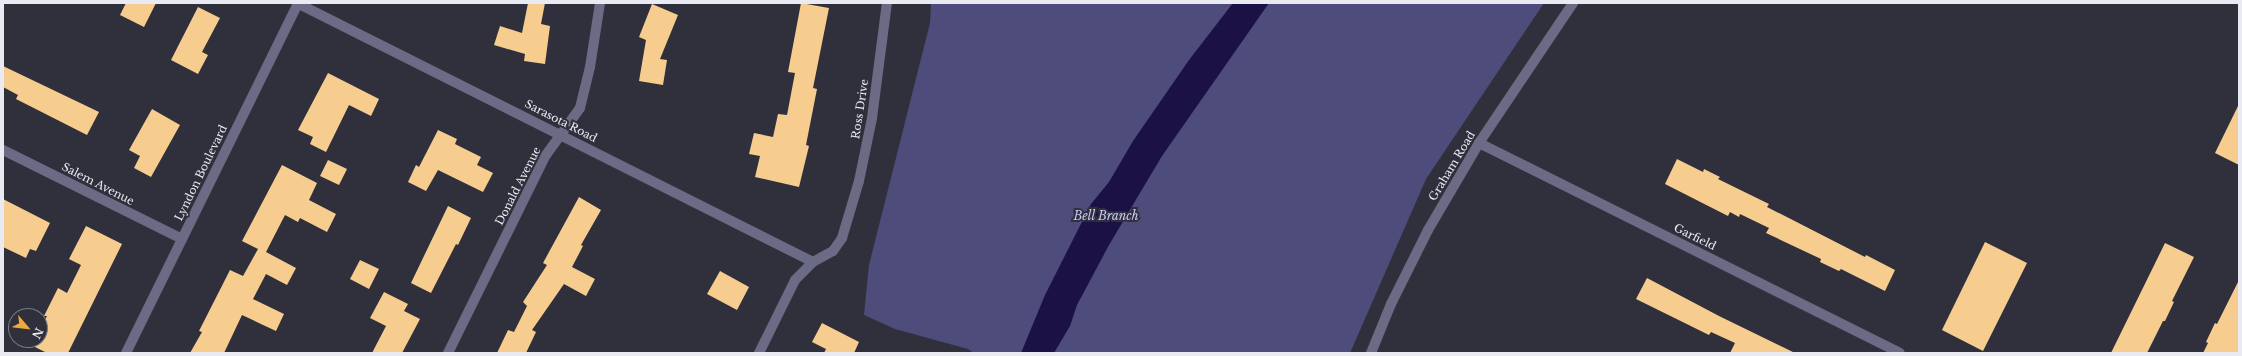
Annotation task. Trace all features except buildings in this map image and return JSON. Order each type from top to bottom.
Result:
[{"type":"street","name":"Sarasota Road","points":[[298,3],[813,262]]},
{"type":"street","name":"Lyndon Boulevard","points":[[126,353],[298,3]]},
{"type":"street","name":"Donald Avenue","points":[[448,353],[546,155],[562,135],[580,108],[590,67],[600,3]]},
{"type":"street","name":"Ross Drive","points":[[813,262],[833,251],[842,238],[859,181],[872,118],[887,3]]},
{"type":"street","name":"Graham Road","points":[[1371,353],[1412,260],[1479,143],[1573,3]]},
{"type":"street","name":"Garfield","points":[[1479,143],[1900,353]]},
{"type":"street","name":"Salem Avenue","points":[[3,150],[182,239]]},
{"type":"street","points":[[759,353],[795,280],[813,262]]},
{"type":"shaded area","points":[[931,3],[1544,3],[1426,179],[1350,353],[974,353],[968,349],[895,329],[864,315],[869,265],[930,23]]},
{"type":"water","name":"Bell Branch","points":[[1233,3],[1269,3],[1162,156],[1109,245],[1077,305],[1070,326],[1054,353],[1021,353],[1045,295],[1091,204],[1109,182],[1133,141],[1189,60]]}]
